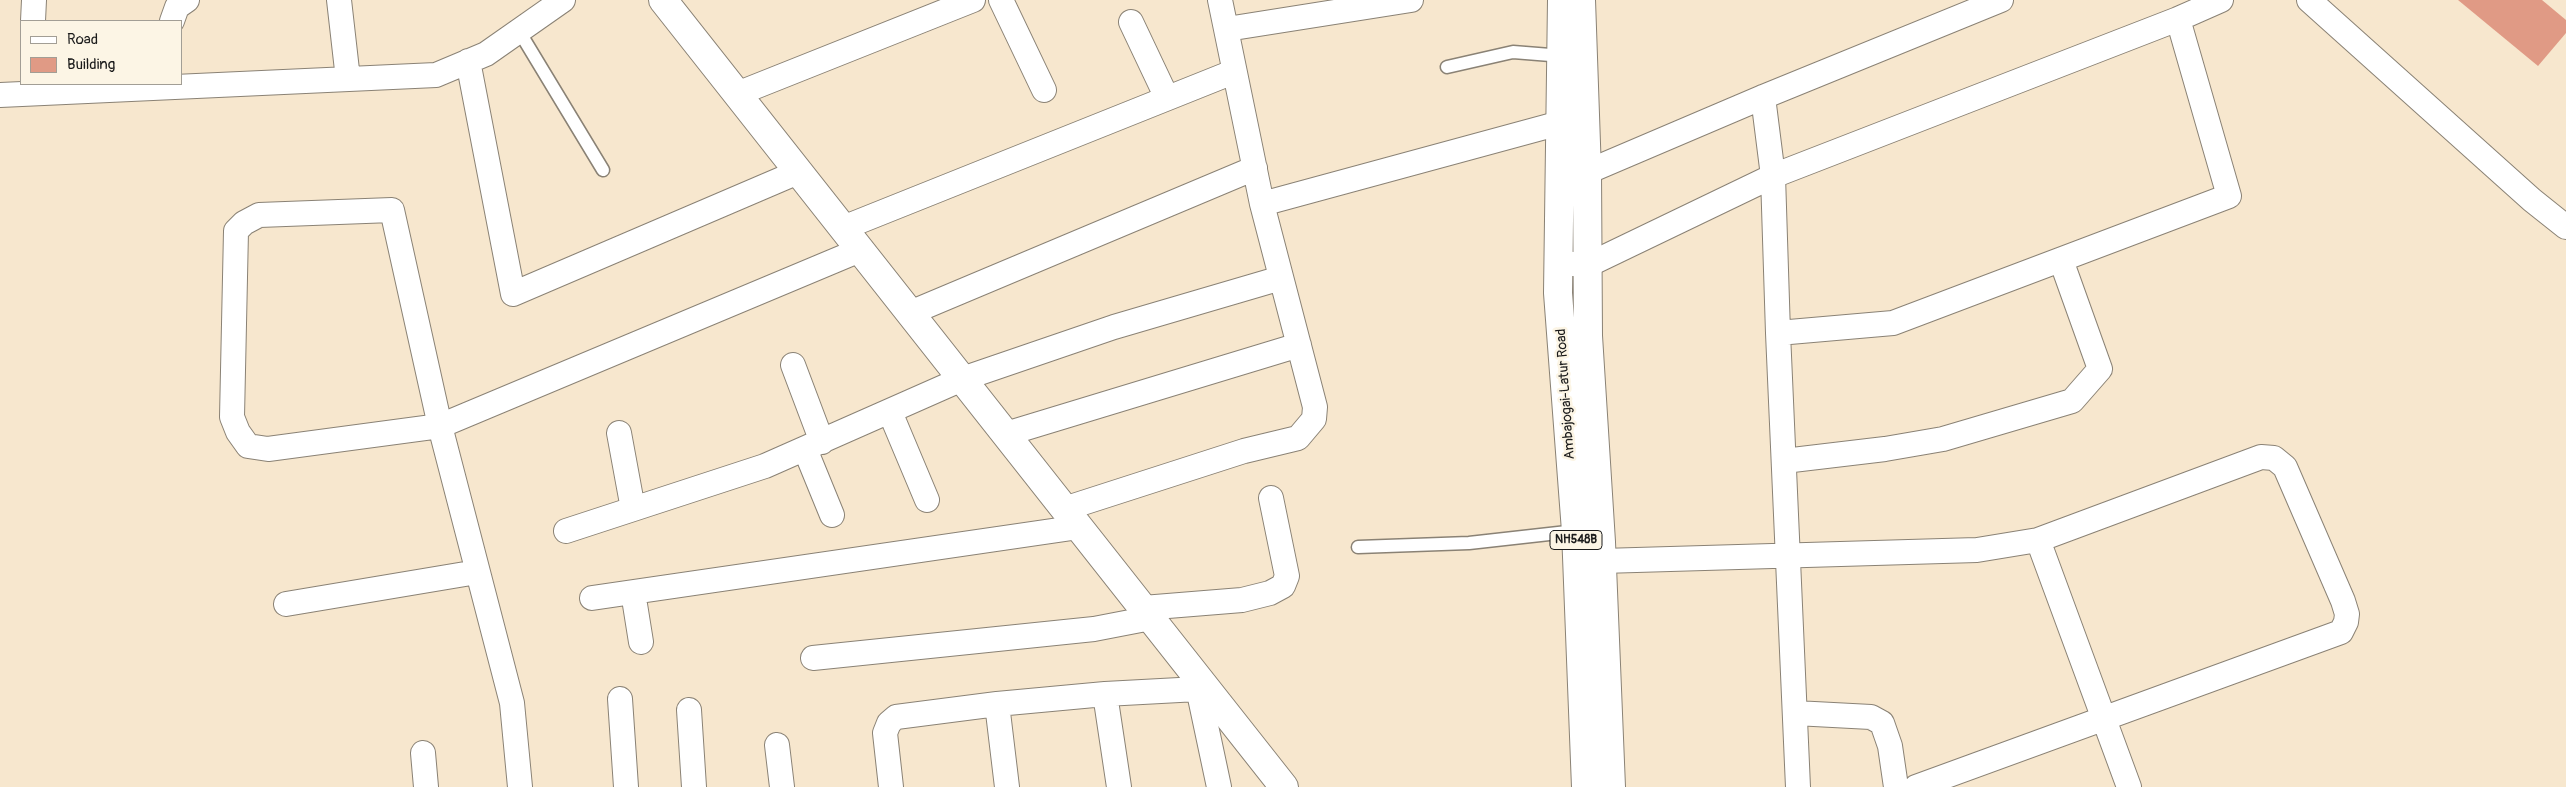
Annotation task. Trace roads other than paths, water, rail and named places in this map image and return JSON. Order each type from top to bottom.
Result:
[{"type":"main road","name":"Ambajogai-Latur Road","points":[[1562,0],[1558,293],[1576,531],[1586,787]]},
{"type":"main road","name":"NH548B","points":[[1581,0],[1587,172],[1588,336],[1602,561],[1611,787]]},
{"type":"main road","points":[[669,2],[798,172],[1147,613],[1197,682],[1284,787]]},
{"type":"street","points":[[32,20],[34,0]]},
{"type":"street","points":[[172,20],[177,7],[187,0]]},
{"type":"street","points":[[339,0],[348,79]]},
{"type":"street","points":[[0,95],[29,89],[169,86],[436,75],[486,54],[563,0]]},
{"type":"street","points":[[737,94],[973,0]]},
{"type":"street","points":[[1001,0],[1044,90]]},
{"type":"street","points":[[592,598],[1072,518],[1244,451],[1298,438],[1314,419],[1315,407],[1262,204],[1233,72],[1227,29],[1220,0]]},
{"type":"street","points":[[1227,29],[1411,0]]},
{"type":"street","points":[[1587,172],[1762,97],[2001,0]]},
{"type":"street","points":[[1559,263],[1588,265],[1773,176],[2178,19],[2221,0]]},
{"type":"street","points":[[2309,0],[2532,200],[2566,227]]},
{"type":"street","points":[[1778,333],[1894,323],[2229,196],[2178,19]]},
{"type":"street","points":[[1131,22],[1167,98]]},
{"type":"street","points":[[468,61],[512,294],[798,172]]},
{"type":"street","points":[[843,228],[1233,72]]},
{"type":"street","points":[[1762,97],[1773,176],[1798,787]]},
{"type":"street","points":[[1262,204],[1560,123]]},
{"type":"street","points":[[910,313],[1254,168]]},
{"type":"street","points":[[520,787],[512,703],[440,426],[392,210],[259,215],[244,223],[236,232],[234,252],[232,417],[238,432],[248,446],[268,449],[440,426],[860,250]]},
{"type":"street","points":[[1784,461],[1885,449],[1943,439],[2072,402],[2100,369],[2061,260]]},
{"type":"street","points":[[566,531],[765,466],[962,379],[1114,327],[1281,278]]},
{"type":"street","points":[[1006,434],[1299,345]]},
{"type":"street","points":[[793,365],[832,515]]},
{"type":"street","points":[[890,412],[927,500]]},
{"type":"street","points":[[619,433],[633,509]]},
{"type":"street","points":[[1602,561],[1788,554],[1977,550],[2038,540],[2261,457],[2274,458],[2285,467],[2343,601],[2346,622],[2341,632],[1916,787]]},
{"type":"street","points":[[813,658],[1094,629],[1147,613],[1242,600],[1270,593],[1283,586],[1287,576],[1271,498]]},
{"type":"street","points":[[2038,540],[2129,787]]},
{"type":"street","points":[[286,604],[477,572]]},
{"type":"street","points":[[633,592],[641,642]]},
{"type":"street","points":[[891,787],[885,734],[889,724],[896,717],[1197,682],[1219,787]]},
{"type":"street","points":[[1105,694],[1119,787]]},
{"type":"street","points":[[620,699],[626,787]]},
{"type":"street","points":[[997,704],[1007,787]]},
{"type":"street","points":[[689,710],[694,787]]},
{"type":"street","points":[[1795,713],[1871,716],[1882,723],[1890,746],[1896,787]]},
{"type":"street","points":[[777,746],[782,787]]},
{"type":"street","points":[[423,754],[426,787]]},
{"type":"lane","points":[[519,31],[603,170]]},
{"type":"lane","points":[[1447,67],[1513,52],[1562,56]]},
{"type":"lane","points":[[1358,547],[1469,543],[1576,531]]}]
